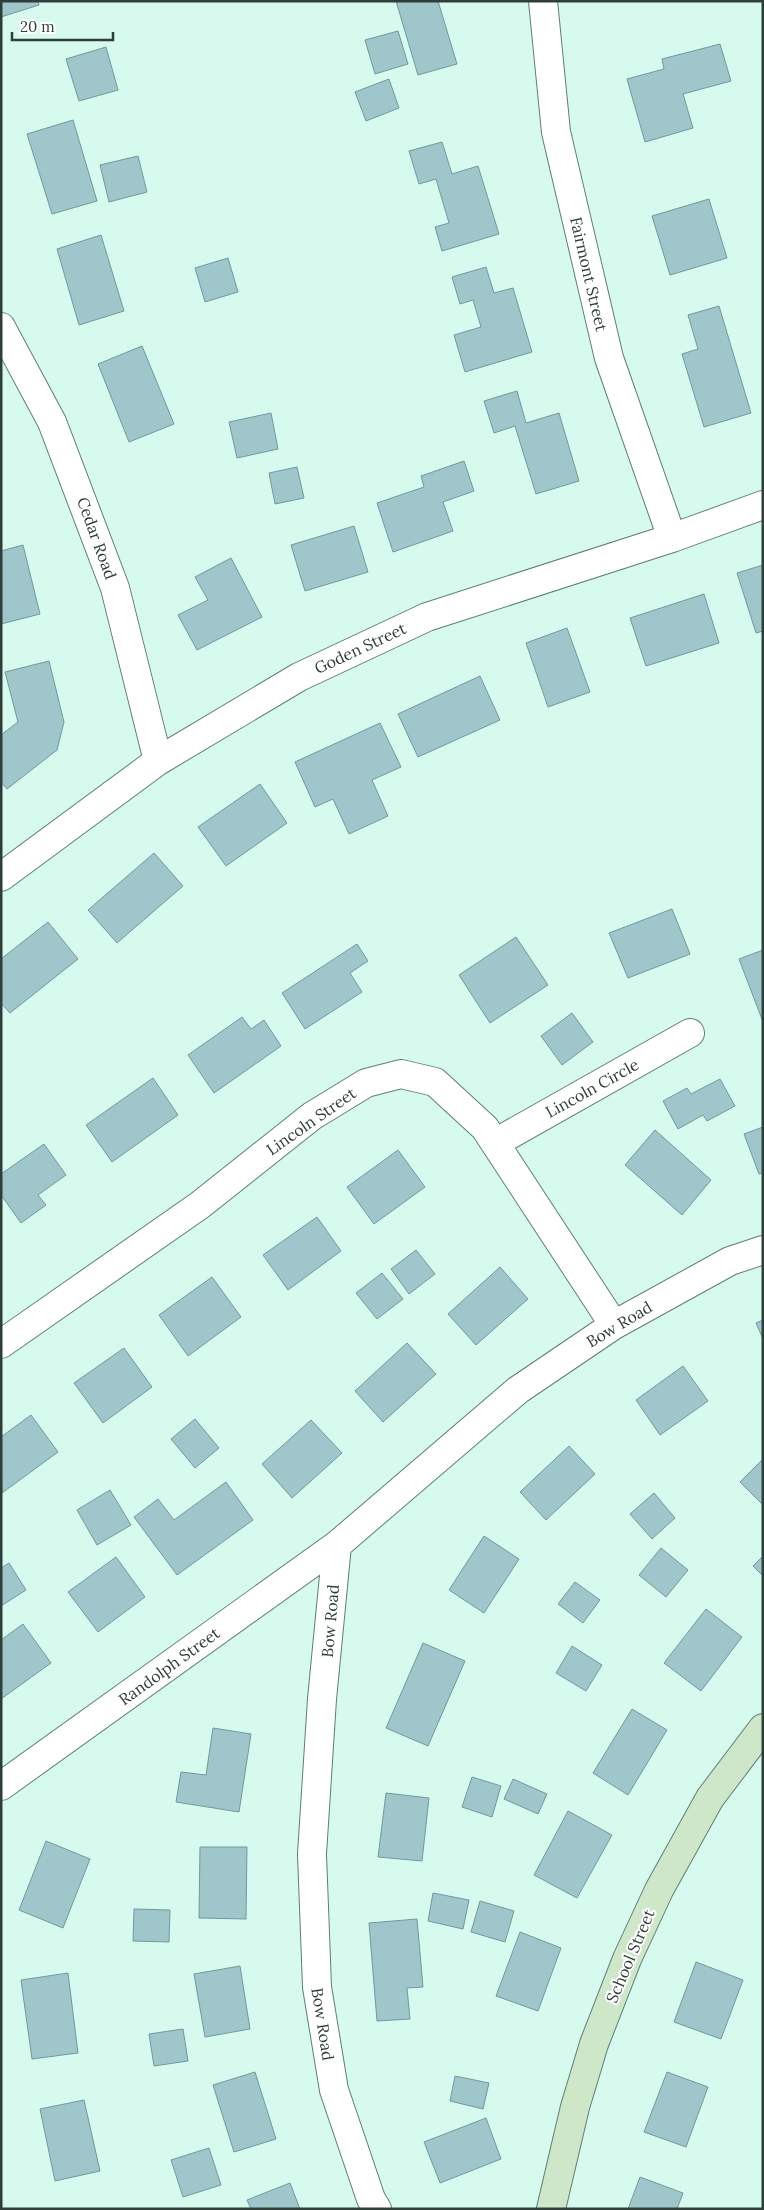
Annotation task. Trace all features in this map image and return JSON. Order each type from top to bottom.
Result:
[{"type":"street","name":"Fairmont Street","points":[[543,1],[556,132],[609,358],[672,538]]},
{"type":"street","name":"Cedar Road","points":[[1,327],[52,422],[115,588],[158,761]]},
{"type":"street","name":"Goden Street","points":[[1,877],[48,845],[158,761],[299,677],[427,617],[672,538],[763,505]]},
{"type":"street","name":"Lincoln Circle","points":[[494,1143],[690,1033]]},
{"type":"street","name":"Lincoln Street","points":[[1,1344],[200,1205],[312,1116],[366,1083],[401,1074],[434,1082],[485,1128],[614,1325]]},
{"type":"street","name":"Bow Road","points":[[377,2209],[334,2090],[317,1986],[312,1854],[322,1699],[337,1545],[518,1390],[614,1325],[730,1261],[763,1250]]},
{"type":"street","name":"Randolph Street","points":[[1,1786],[337,1545]]},
{"type":"street","name":"School Street","points":[[551,2209],[575,2108],[594,2044],[627,1959],[659,1890],[710,1798],[763,1728]]},
{"type":"building","points":[[1,1],[38,1],[39,5],[1,17]]},
{"type":"building","points":[[396,1],[438,1],[457,64],[418,75]]},
{"type":"building","points":[[398,31],[408,64],[375,74],[365,40]]},
{"type":"building","points":[[720,44],[731,81],[683,94],[693,128],[645,142],[627,79],[664,69],[662,59]]},
{"type":"building","points":[[106,47],[118,90],[79,101],[66,59]]},
{"type":"building","points":[[389,79],[399,108],[366,121],[355,92]]},
{"type":"building","points":[[73,120],[97,201],[52,214],[27,134]]},
{"type":"building","points":[[442,142],[452,174],[478,166],[499,234],[442,251],[435,227],[449,223],[436,179],[419,184],[409,151]]},
{"type":"building","points":[[138,156],[147,192],[109,202],[100,165]]},
{"type":"building","points":[[709,199],[727,258],[670,275],[652,216]]},
{"type":"building","points":[[101,235],[124,311],[79,325],[57,249]]},
{"type":"building","points":[[228,258],[238,292],[205,302],[195,268]]},
{"type":"building","points":[[486,267],[494,293],[513,288],[532,352],[465,372],[454,335],[481,327],[473,300],[460,304],[452,277]]},
{"type":"building","points":[[719,306],[751,413],[704,427],[682,354],[698,349],[688,315]]},
{"type":"building","points":[[142,346],[174,424],[129,442],[98,364]]},
{"type":"building","points":[[517,391],[526,423],[559,413],[579,481],[536,494],[515,426],[494,433],[484,401]]},
{"type":"building","points":[[271,413],[278,449],[237,458],[229,422]]},
{"type":"building","points":[[464,461],[474,491],[443,502],[453,531],[393,552],[377,503],[424,487],[421,476]]},
{"type":"building","points":[[297,467],[304,498],[275,504],[269,473]]},
{"type":"building","points":[[354,526],[368,572],[305,591],[291,545]]},
{"type":"building","points":[[23,545],[40,614],[1,624],[1,551]]},
{"type":"building","points":[[231,558],[262,617],[197,650],[178,615],[208,600],[195,577]]},
{"type":"building","points":[[763,565],[763,631],[756,633],[737,573]]},
{"type":"building","points":[[704,594],[719,643],[646,666],[630,618]]},
{"type":"building","points":[[567,628],[590,692],[548,707],[526,643]]},
{"type":"building","points":[[49,661],[64,722],[57,750],[7,789],[1,782],[1,735],[18,722],[5,672]]},
{"type":"building","points":[[480,676],[500,720],[418,757],[398,714]]},
{"type":"building","points":[[380,723],[401,767],[372,780],[388,816],[349,834],[333,799],[315,807],[295,762]]},
{"type":"building","points":[[260,784],[287,823],[226,866],[198,827]]},
{"type":"building","points":[[154,853],[183,886],[117,943],[88,910]]},
{"type":"building","points":[[672,909],[690,954],[628,978],[609,933]]},
{"type":"building","points":[[48,922],[78,959],[10,1013],[1,1003],[1,959]]},
{"type":"building","points":[[516,937],[548,985],[490,1023],[459,975]]},
{"type":"building","points":[[357,944],[368,961],[350,973],[362,992],[305,1029],[282,993]]},
{"type":"building","points":[[763,950],[763,1022],[739,959]]},
{"type":"building","points":[[572,1013],[593,1042],[562,1065],[541,1036]]},
{"type":"building","points":[[242,1017],[251,1029],[264,1020],[281,1046],[214,1093],[188,1055]]},
{"type":"building","points":[[153,1078],[178,1115],[112,1162],[86,1125]]},
{"type":"building","points":[[720,1079],[735,1106],[707,1121],[703,1115],[678,1129],[663,1101],[687,1088],[691,1094]]},
{"type":"building","points":[[763,1127],[763,1173],[759,1174],[744,1134]]},
{"type":"building","points":[[655,1130],[711,1180],[682,1215],[625,1165]]},
{"type":"building","points":[[44,1144],[66,1175],[38,1195],[46,1205],[21,1223],[1,1195],[1,1174]]},
{"type":"building","points":[[398,1150],[425,1187],[374,1224],[347,1187]]},
{"type":"building","points":[[317,1217],[341,1251],[288,1290],[263,1255]]},
{"type":"building","points":[[416,1250],[435,1274],[409,1294],[391,1269]]},
{"type":"building","points":[[500,1267],[528,1299],[476,1345],[448,1314]]},
{"type":"building","points":[[382,1273],[403,1299],[377,1319],[356,1293]]},
{"type":"building","points":[[212,1277],[241,1317],[188,1356],[159,1315]]},
{"type":"building","points":[[763,1320],[763,1339],[756,1323]]},
{"type":"building","points":[[407,1343],[436,1374],[383,1422],[355,1391]]},
{"type":"building","points":[[124,1348],[152,1387],[103,1423],[74,1383]]},
{"type":"building","points":[[683,1366],[708,1401],[660,1435],[636,1400]]},
{"type":"building","points":[[31,1415],[58,1452],[2,1493],[1,1437]]},
{"type":"building","points":[[195,1419],[219,1448],[195,1468],[171,1439]]},
{"type":"building","points":[[311,1420],[342,1453],[292,1498],[262,1464]]},
{"type":"building","points":[[569,1446],[595,1474],[546,1520],[520,1492]]},
{"type":"building","points":[[763,1461],[763,1505],[740,1482]]},
{"type":"building","points":[[226,1482],[253,1520],[177,1575],[134,1517],[158,1499],[174,1520]]},
{"type":"building","points":[[110,1490],[131,1525],[97,1545],[77,1510]]},
{"type":"building","points":[[654,1493],[675,1518],[652,1539],[630,1514]]},
{"type":"building","points":[[484,1536],[519,1559],[484,1613],[449,1590]]},
{"type":"building","points":[[661,1548],[688,1570],[666,1597],[639,1575]]},
{"type":"building","points":[[763,1556],[763,1576],[753,1566]]},
{"type":"building","points":[[116,1557],[145,1597],[98,1632],[68,1592]]},
{"type":"building","points":[[9,1563],[26,1590],[1,1606],[1,1568]]},
{"type":"building","points":[[575,1582],[600,1600],[583,1623],[558,1604]]},
{"type":"building","points":[[706,1609],[742,1637],[701,1691],[664,1663]]},
{"type":"building","points":[[23,1624],[51,1663],[1,1699],[1,1640]]},
{"type":"building","points":[[423,1643],[465,1661],[428,1746],[386,1728]]},
{"type":"building","points":[[572,1646],[602,1665],[586,1691],[556,1673]]},
{"type":"building","points":[[632,1709],[667,1730],[628,1795],[593,1773]]},
{"type":"building","points":[[213,1728],[251,1734],[239,1812],[176,1802],[181,1772],[206,1775]]},
{"type":"building","points":[[472,1777],[501,1786],[492,1817],[462,1807]]},
{"type":"building","points":[[513,1779],[547,1794],[538,1814],[504,1799]]},
{"type":"building","points":[[386,1793],[429,1798],[422,1861],[378,1857]]},
{"type":"building","points":[[568,1811],[612,1835],[577,1898],[534,1875]]},
{"type":"building","points":[[46,1841],[90,1859],[63,1928],[19,1910]]},
{"type":"building","points":[[200,1847],[247,1847],[246,1919],[199,1918]]},
{"type":"building","points":[[433,1893],[469,1900],[463,1929],[428,1921]]},
{"type":"building","points":[[480,1901],[514,1911],[505,1942],[471,1932]]},
{"type":"building","points":[[134,1909],[170,1910],[169,1942],[133,1941]]},
{"type":"building","points":[[417,1919],[423,1987],[407,1988],[410,2019],[377,2021],[369,1923]]},
{"type":"building","points":[[520,1932],[561,1948],[538,2011],[496,1996]]},
{"type":"building","points":[[696,1962],[743,1980],[721,2039],[674,2022]]},
{"type":"building","points":[[240,1966],[250,2029],[205,2037],[194,1974]]},
{"type":"building","points":[[68,1973],[78,2053],[32,2059],[21,1980]]},
{"type":"building","points":[[183,2029],[188,2061],[154,2066],[149,2034]]},
{"type":"building","points":[[255,2072],[276,2139],[234,2152],[213,2085]]},
{"type":"building","points":[[667,2072],[708,2087],[686,2147],[644,2132]]},
{"type":"building","points":[[455,2076],[489,2083],[483,2109],[450,2101]]},
{"type":"building","points":[[84,2100],[100,2171],[55,2181],[40,2109]]},
{"type":"building","points":[[486,2118],[501,2159],[440,2183],[424,2142]]},
{"type":"building","points":[[209,2148],[221,2185],[183,2197],[171,2160]]},
{"type":"building","points":[[640,2177],[683,2193],[677,2209],[628,2209]]},
{"type":"building","points":[[290,2183],[300,2209],[251,2209],[247,2200]]}]
